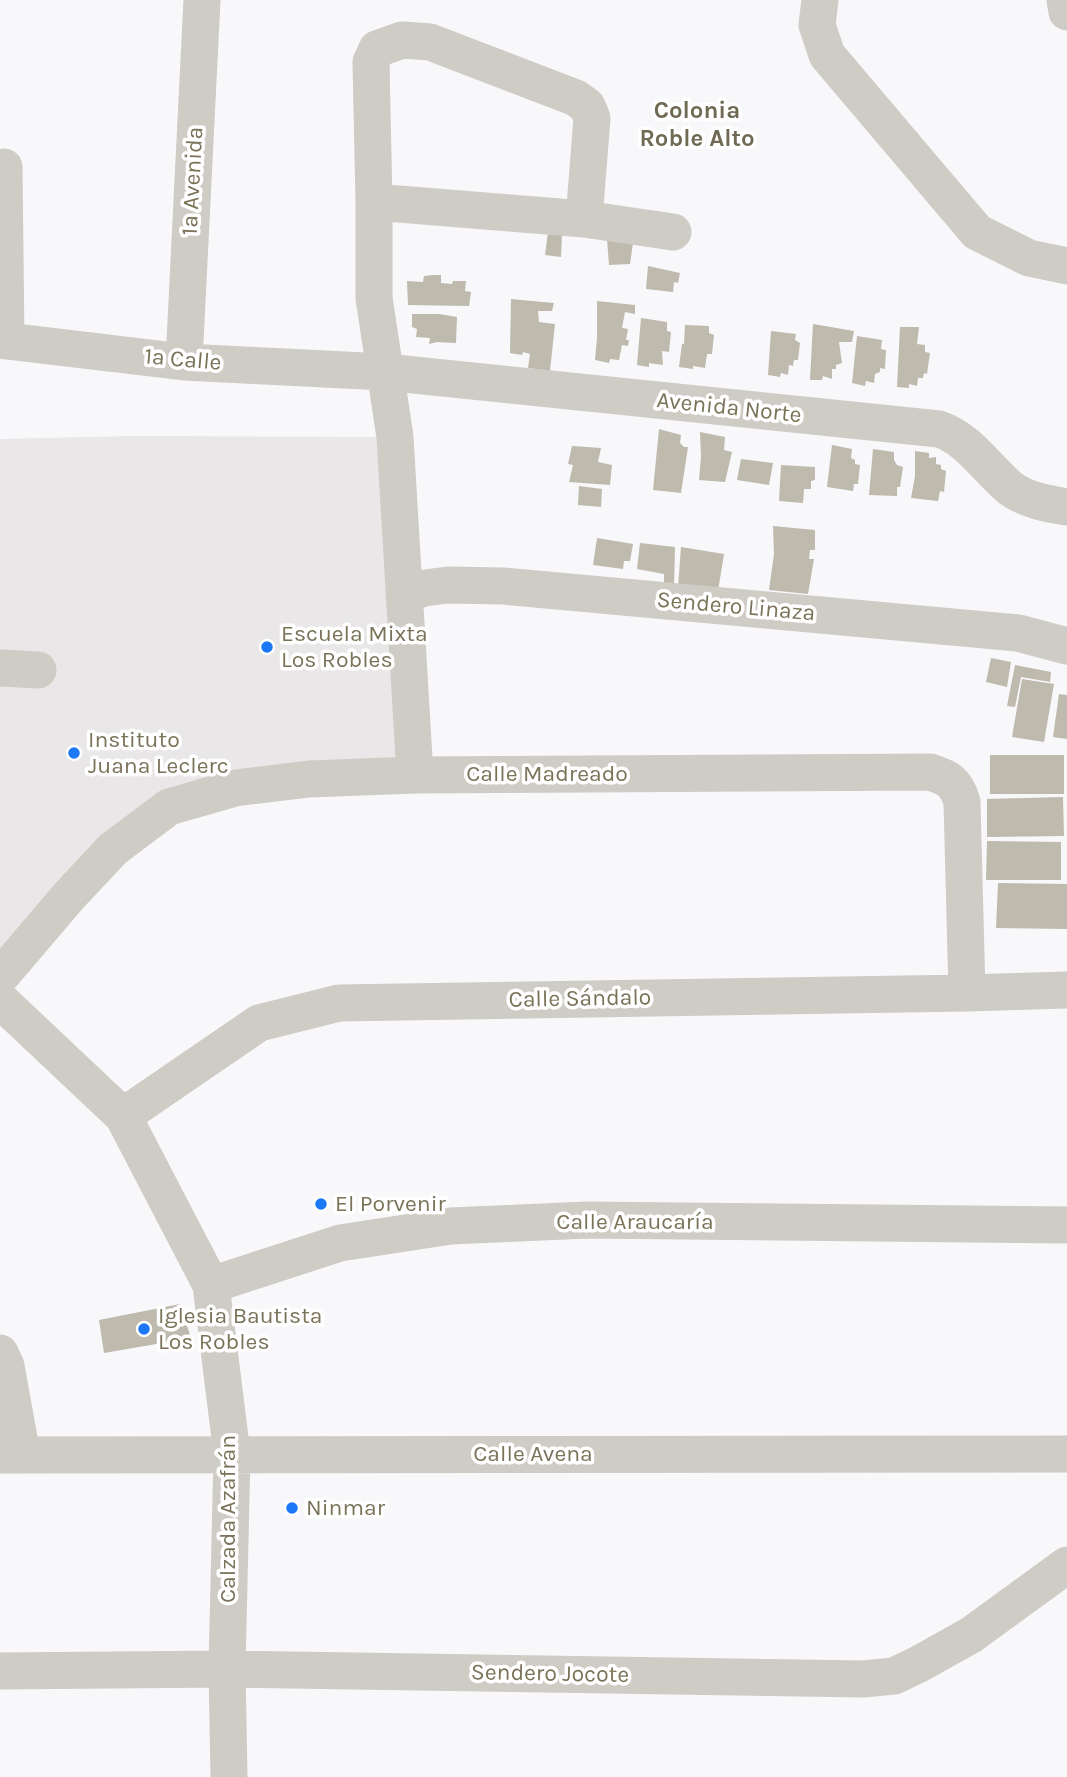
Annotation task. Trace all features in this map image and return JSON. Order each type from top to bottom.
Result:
[{"type":"street","name":"1a Avenida","points":[[184,362],[202,0]]},
{"type":"street","points":[[820,0],[817,25],[827,55],[977,232],[1029,258],[1067,266]]},
{"type":"street","points":[[1065,0],[1067,12]]},
{"type":"street","points":[[415,775],[395,437],[376,371],[371,62],[377,49],[402,40],[430,43],[576,97],[587,106],[592,118],[584,219]]},
{"type":"street","points":[[3,341],[4,167]]},
{"type":"street","points":[[374,202],[584,219],[673,232]]},
{"type":"street","name":"1a Calle","points":[[3,341],[184,362],[376,371]]},
{"type":"street","name":"Avenida Norte","points":[[376,371],[939,429],[951,433],[961,441],[1012,490],[1029,498],[1067,507]]},
{"type":"street","name":"Sendero Linaza","points":[[404,595],[424,588],[448,585],[503,586],[1018,633],[1067,646]]},
{"type":"street","points":[[0,668],[38,670]]},
{"type":"street","name":"Calle Madreado","points":[[0,976],[113,849],[169,807],[235,788],[309,779],[415,775],[930,772],[947,777],[958,788],[962,802],[967,993]]},
{"type":"street","name":"Calle Sándalo","points":[[123,1116],[259,1023],[339,1003],[1067,990]]},
{"type":"street","name":"Calzada Azafrán","points":[[0,1000],[123,1116],[211,1285],[232,1454],[227,1669],[229,1777]]},
{"type":"street","name":"Calle Araucaría","points":[[211,1285],[340,1243],[451,1226],[587,1220],[1067,1225]]},
{"type":"street","points":[[0,1353],[6,1366],[11,1455]]},
{"type":"street","name":"Calle Avena","points":[[11,1455],[1067,1454]]},
{"type":"street","name":"Sendero Jocote","points":[[0,1671],[227,1669],[863,1679],[894,1676],[971,1634],[1067,1565]]},
{"type":"shaded area","points":[[131,436],[395,437],[415,775],[169,807],[0,971],[0,439]]},
{"type":"building","points":[[548,232],[562,234],[561,257],[545,255]]},
{"type":"building","points":[[607,239],[633,243],[630,264],[609,265]]},
{"type":"building","points":[[648,266],[680,273],[678,283],[674,282],[673,292],[646,289]]},
{"type":"building","points":[[441,275],[441,283],[466,281],[465,291],[471,292],[469,306],[408,305],[407,281],[423,282],[424,276]]},
{"type":"building","points":[[511,299],[554,303],[552,311],[538,311],[539,322],[555,324],[550,371],[528,368],[530,354],[510,353]]},
{"type":"building","points":[[597,301],[635,305],[635,314],[625,312],[622,328],[628,329],[628,346],[622,345],[619,360],[610,359],[609,363],[595,360]]},
{"type":"building","points":[[412,314],[457,317],[456,343],[429,344],[430,338],[416,337],[417,329],[412,327]]},
{"type":"building","points":[[641,318],[667,322],[667,331],[671,332],[669,352],[662,351],[663,365],[637,365]]},
{"type":"building","points":[[813,324],[854,331],[852,342],[839,342],[842,363],[832,369],[832,379],[823,376],[822,380],[810,380]]},
{"type":"building","points":[[685,325],[709,326],[709,333],[714,335],[712,354],[707,354],[705,368],[679,367]]},
{"type":"building","points":[[900,327],[919,327],[917,344],[925,345],[925,352],[930,353],[927,374],[924,373],[923,378],[918,378],[917,386],[909,384],[909,388],[897,387]]},
{"type":"building","points":[[771,331],[796,334],[795,340],[800,343],[798,360],[794,360],[793,366],[789,365],[788,375],[768,375]]},
{"type":"building","points":[[857,336],[882,340],[881,349],[886,350],[885,369],[880,368],[880,372],[875,374],[874,383],[866,381],[865,386],[852,383]]},
{"type":"building","points":[[659,429],[681,435],[680,443],[688,447],[681,493],[653,490]]},
{"type":"building","points":[[700,432],[725,437],[724,450],[732,452],[725,482],[699,480]]},
{"type":"building","points":[[832,445],[852,449],[851,458],[855,460],[855,464],[860,465],[858,484],[854,484],[853,491],[827,487]]},
{"type":"building","points":[[572,446],[601,448],[598,462],[612,465],[610,485],[569,482],[573,465],[568,464]]},
{"type":"building","points":[[873,449],[894,452],[897,465],[903,467],[897,496],[869,495]]},
{"type":"building","points":[[915,451],[929,453],[929,458],[936,457],[936,464],[946,471],[944,492],[940,491],[938,501],[911,498],[915,476]]},
{"type":"building","points":[[741,459],[773,463],[769,485],[737,480]]},
{"type":"building","points":[[781,465],[815,467],[815,480],[811,481],[811,489],[804,489],[803,503],[779,501]]},
{"type":"building","points":[[579,486],[602,489],[601,507],[578,505]]},
{"type":"building","points":[[773,526],[815,530],[815,550],[810,550],[809,559],[814,559],[808,594],[769,590],[774,554]]},
{"type":"building","points":[[597,538],[633,544],[630,561],[624,561],[623,569],[593,565]]},
{"type":"building","points":[[640,543],[675,547],[674,586],[664,587],[664,574],[637,569]]},
{"type":"building","points":[[681,547],[724,554],[718,591],[678,588]]},
{"type":"building","points":[[991,658],[1011,662],[1007,687],[986,682]]},
{"type":"building","points":[[1015,665],[1051,672],[1050,682],[1021,677],[1015,707],[1007,706]]},
{"type":"building","points":[[1022,679],[1054,684],[1044,742],[1012,737]]},
{"type":"building","points":[[1059,694],[1067,695],[1067,739],[1053,737]]},
{"type":"building","points":[[990,755],[1064,755],[1064,794],[990,794]]},
{"type":"building","points":[[1063,797],[1064,836],[987,837],[987,799]]},
{"type":"building","points":[[987,841],[1061,842],[1061,880],[986,880]]},
{"type":"building","points":[[998,883],[1067,884],[1067,929],[996,928]]},
{"type":"building","name":"Iglesia Bautista Los Robles","points":[[180,1304],[191,1338],[104,1353],[99,1320]]},
{"type":"place","name":"Escuela Mixta Los Robles","points":[[267,647]]},
{"type":"place","name":"Instituto Juana Leclerc","points":[[74,753]]},
{"type":"place","name":"El Porvenir","points":[[321,1204]]},
{"type":"place","name":"Iglesia Bautista Los Robles","points":[[144,1329]]},
{"type":"place","name":"Ninmar","points":[[292,1508]]},
{"type":"district","name":"Colonia Roble Alto","points":[[697,125]]}]
